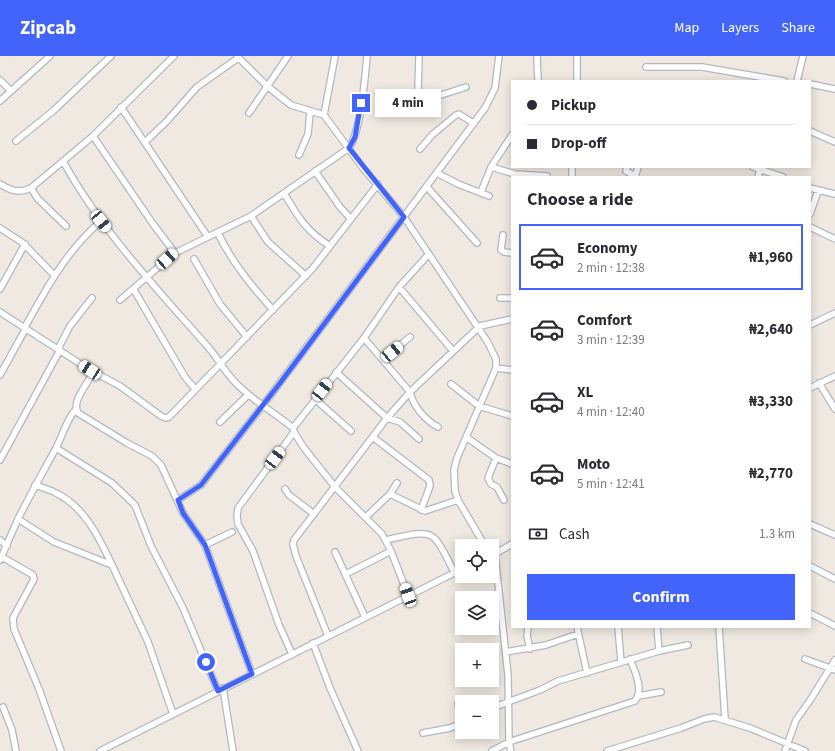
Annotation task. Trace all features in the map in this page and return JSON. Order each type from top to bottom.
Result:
[{"type":"street","points":[[0,101],[50,56]]},
{"type":"street","points":[[16,141],[53,111],[111,56]]},
{"type":"street","points":[[0,184],[10,190],[22,191],[31,188],[93,136],[174,56]]},
{"type":"street","points":[[249,113],[288,56]]},
{"type":"street","points":[[324,115],[335,56]]},
{"type":"street","points":[[120,300],[134,290],[175,253],[250,216],[349,148],[355,137],[367,56]]},
{"type":"street","points":[[419,56],[418,92],[421,96],[441,95],[466,87]]},
{"type":"street","points":[[178,500],[201,485],[427,187],[485,108],[492,94],[497,77],[499,56]]},
{"type":"street","points":[[537,56],[538,80]]},
{"type":"street","points":[[577,56],[577,80]]},
{"type":"street","points":[[797,80],[804,56]]},
{"type":"street","points":[[145,142],[167,121],[197,87],[238,57],[267,86],[291,105],[324,115],[404,217],[478,327],[496,359],[496,368],[457,458],[454,470],[455,491],[458,500],[481,539]]},
{"type":"street","points":[[646,67],[702,66],[779,80]]},
{"type":"street","points":[[0,80],[11,91]]},
{"type":"street","points":[[811,84],[835,89]]},
{"type":"street","points":[[121,108],[208,237]]},
{"type":"street","points":[[299,155],[308,134],[310,112]]},
{"type":"street","points":[[420,149],[432,135],[456,115],[459,114],[474,123]]},
{"type":"street","points":[[811,131],[835,142]]},
{"type":"street","points":[[93,136],[153,224],[175,253]]},
{"type":"street","points":[[481,192],[491,167],[511,137]]},
{"type":"street","points":[[63,161],[86,201],[101,221],[209,348],[234,381],[248,395],[262,406],[279,416],[294,430],[304,448],[334,487],[366,517],[386,540],[408,595]]},
{"type":"street","points":[[491,167],[515,174],[547,176]]},
{"type":"street","points":[[627,168],[626,171],[635,176]]},
{"type":"street","points":[[761,168],[781,176]]},
{"type":"street","points":[[314,172],[340,207],[351,219]]},
{"type":"street","points":[[437,173],[458,184],[489,196]]},
{"type":"street","points":[[0,312],[93,372],[120,386],[166,418],[169,417],[306,276],[378,184]]},
{"type":"street","points":[[427,187],[477,243]]},
{"type":"street","points":[[31,188],[38,199],[66,226]]},
{"type":"street","points":[[811,188],[835,194]]},
{"type":"street","points":[[811,211],[818,191]]},
{"type":"street","points":[[284,193],[314,236],[330,246]]},
{"type":"street","points":[[250,216],[274,249],[306,276]]},
{"type":"street","points":[[0,374],[54,275],[84,235],[101,221]]},
{"type":"street","points":[[811,227],[835,239]]},
{"type":"street","points":[[0,228],[25,244],[54,275]]},
{"type":"street","points":[[218,232],[225,247],[256,292],[273,310]]},
{"type":"street","points":[[503,236],[502,250],[504,252],[511,253]]},
{"type":"street","points":[[0,289],[25,244]]},
{"type":"street","points":[[292,654],[279,625],[253,551],[238,524],[238,508],[315,399],[364,338],[400,287],[429,254]]},
{"type":"street","points":[[194,259],[227,314],[247,337]]},
{"type":"street","points":[[400,287],[453,352]]},
{"type":"street","points":[[134,290],[185,377],[195,389]]},
{"type":"street","points":[[0,460],[75,319],[92,298]]},
{"type":"street","points":[[500,298],[511,298]]},
{"type":"street","points":[[811,325],[835,313]]},
{"type":"street","points":[[328,636],[293,544],[334,487],[374,438],[387,418],[410,392],[478,327],[511,319]]},
{"type":"street","points":[[383,359],[410,336]]},
{"type":"street","points":[[364,338],[410,392],[413,401],[423,414],[438,427]]},
{"type":"street","points":[[496,368],[511,370]]},
{"type":"street","points":[[61,751],[39,688],[14,629],[13,618],[34,579],[33,575],[1,558],[35,485],[76,409],[76,401],[87,385],[93,372]]},
{"type":"street","points":[[336,372],[387,418],[400,422],[419,439]]},
{"type":"street","points":[[811,387],[835,376]]},
{"type":"street","points":[[819,383],[835,409]]},
{"type":"street","points":[[451,384],[479,406],[511,416]]},
{"type":"street","points":[[220,422],[248,395]]},
{"type":"street","points":[[315,399],[351,431]]},
{"type":"street","points":[[76,409],[78,413],[157,460],[186,518],[205,545],[252,674]]},
{"type":"street","points":[[466,437],[496,458],[511,464]]},
{"type":"street","points":[[374,438],[429,480],[430,486],[422,510]]},
{"type":"street","points":[[56,448],[112,483],[135,505],[152,546],[221,690],[233,751]]},
{"type":"street","points":[[496,458],[488,478],[490,484],[497,487],[504,500]]},
{"type":"street","points":[[366,517],[390,494],[397,483]]},
{"type":"street","points":[[35,485],[58,494],[75,506],[99,538],[148,642],[173,714]]},
{"type":"street","points":[[285,489],[288,495],[314,514]]},
{"type":"street","points":[[390,494],[422,510],[429,511],[458,500]]},
{"type":"street","points":[[18,519],[54,542],[112,565]]},
{"type":"street","points":[[811,524],[835,535]]},
{"type":"street","points":[[205,545],[232,532]]},
{"type":"street","points":[[100,751],[454,572],[441,545],[434,536],[420,533],[386,540]]},
{"type":"street","points":[[0,540],[7,546]]},
{"type":"street","points":[[499,551],[511,545]]},
{"type":"street","points":[[346,574],[391,551]]},
{"type":"street","points":[[335,552],[365,617]]},
{"type":"street","points":[[811,567],[835,579]]},
{"type":"street","points":[[497,583],[506,652],[509,742],[511,751]]},
{"type":"street","points":[[811,614],[835,626]]},
{"type":"street","points":[[528,628],[527,636],[530,649]]},
{"type":"street","points":[[577,628],[587,673]]},
{"type":"street","points":[[618,628],[621,662]]},
{"type":"street","points":[[657,628],[659,651]]},
{"type":"street","points":[[719,628],[725,719]]},
{"type":"street","points":[[506,652],[530,649],[578,634]]},
{"type":"street","points":[[313,643],[330,688],[358,751]]},
{"type":"street","points":[[499,705],[540,690],[558,680],[587,673],[659,651],[688,645]]},
{"type":"street","points":[[492,751],[509,742],[635,701],[638,696],[638,678],[630,659]]},
{"type":"street","points":[[805,659],[833,669]]},
{"type":"street","points":[[785,751],[796,720],[833,669],[835,660]]},
{"type":"street","points":[[638,696],[661,692]]},
{"type":"street","points":[[3,707],[12,730],[16,751]]},
{"type":"street","points":[[606,751],[714,717],[725,719],[806,751]]},
{"type":"street","points":[[423,733],[455,726]]},
{"type":"route","points":[[206,662],[218,691],[252,674],[205,545],[183,513],[178,500],[201,485],[280,383],[344,295],[404,217],[349,148],[355,137],[361,103]]}]
